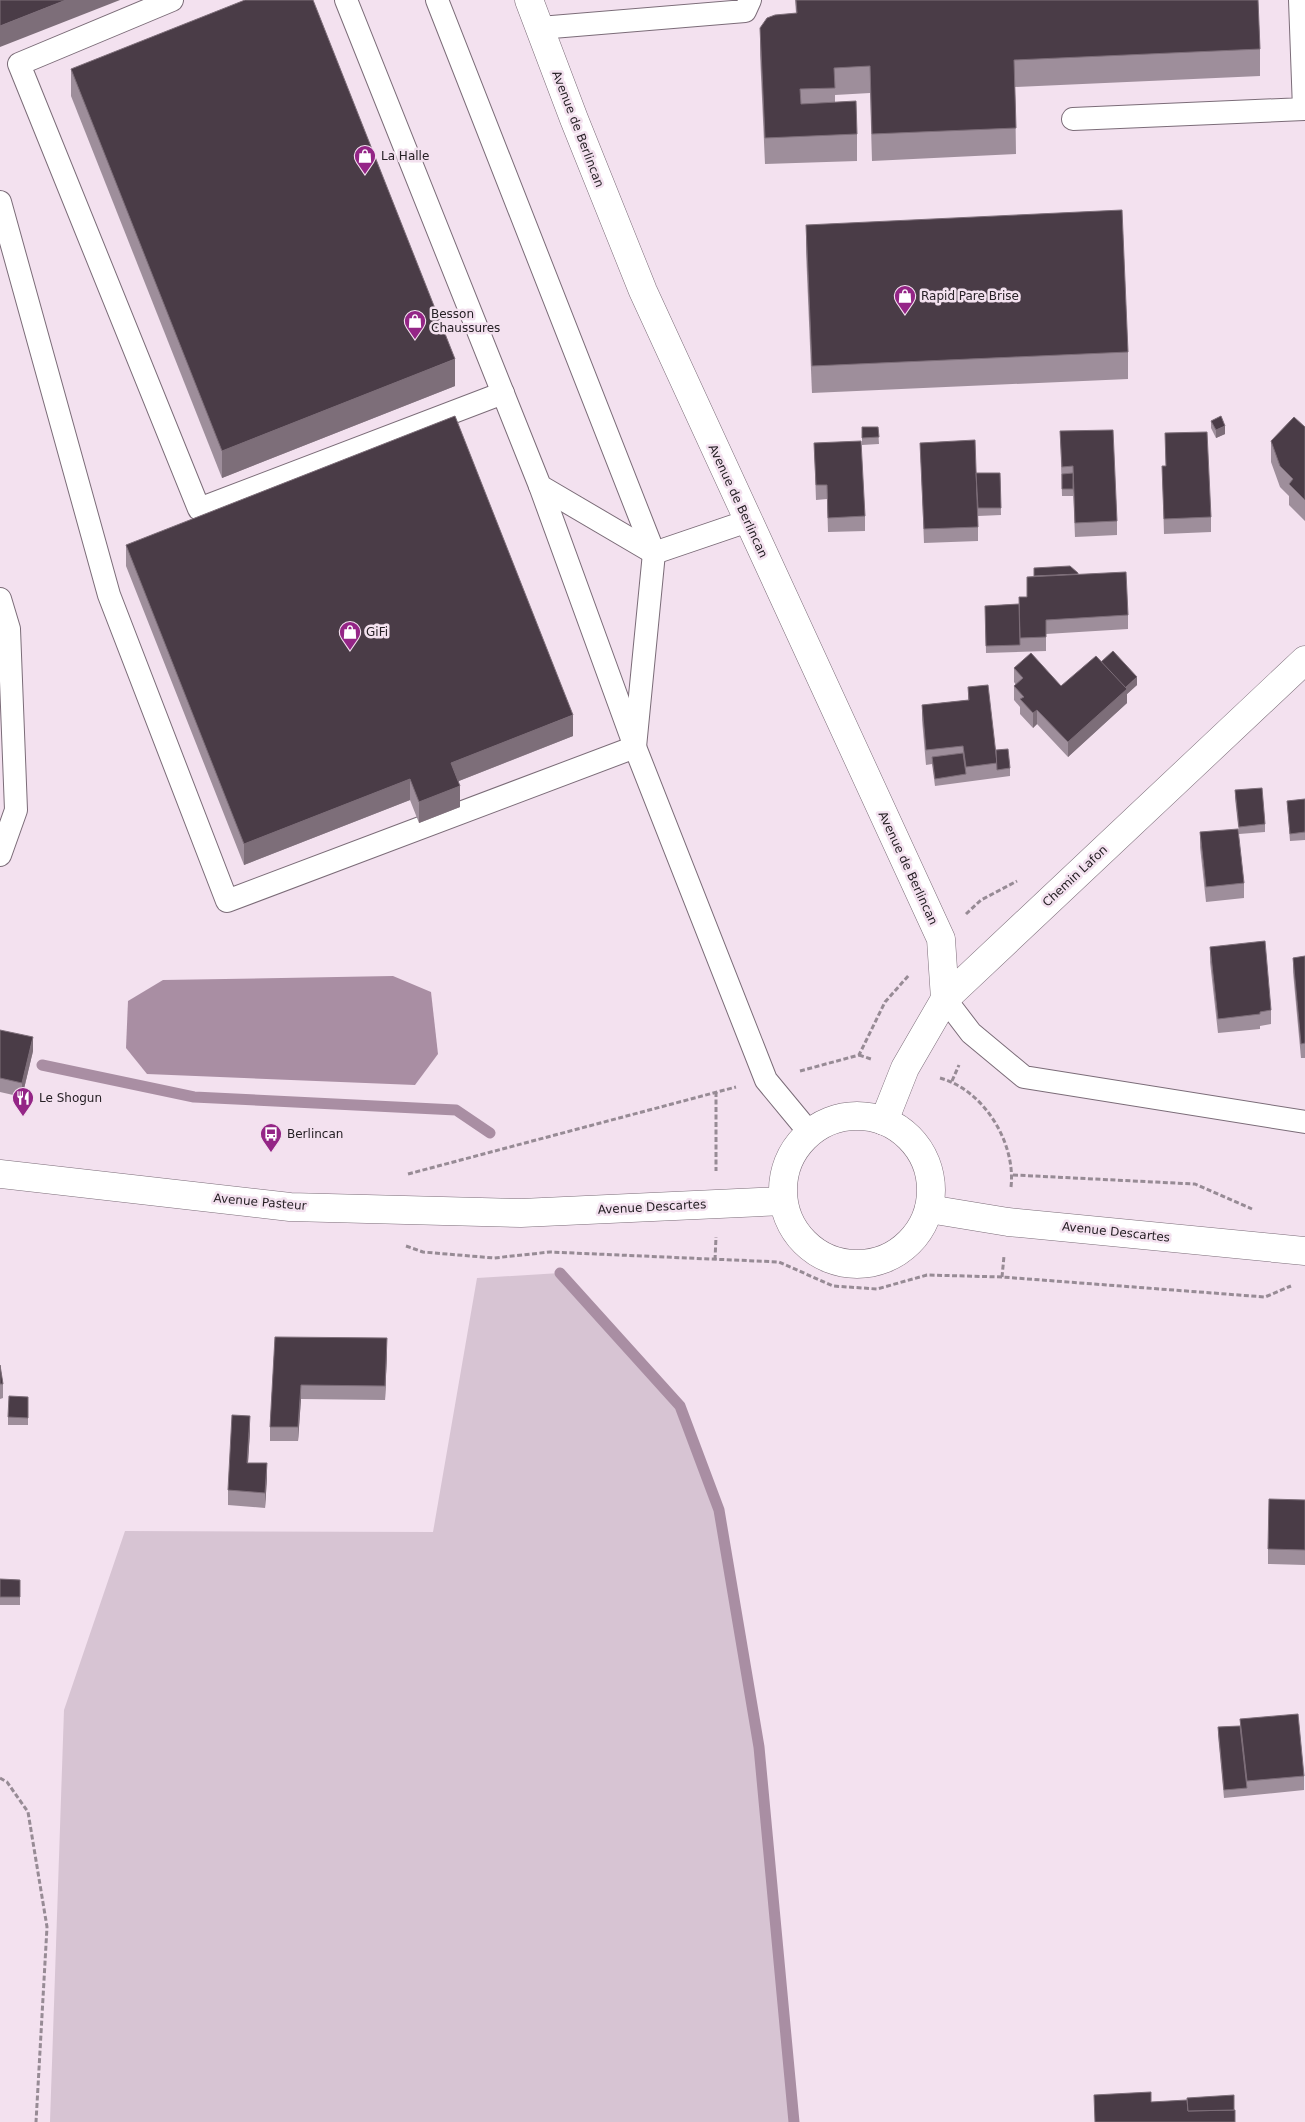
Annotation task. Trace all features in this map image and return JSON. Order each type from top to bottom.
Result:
[{"type":"street","name":"Avenue de Berlincan","points":[[529,0],[574,119],[643,291],[941,939],[945,999]]},
{"type":"street","name":"Chemin Lafon","points":[[884,1121],[905,1068],[945,999],[1305,660]]},
{"type":"street","points":[[846,1116],[865,1116],[884,1121],[904,1132],[918,1147],[928,1167],[931,1187],[928,1209],[918,1232],[900,1250],[878,1261],[853,1264],[828,1258],[806,1245],[791,1225],[783,1201],[784,1175],[793,1152],[809,1132],[827,1122],[846,1116]]},
{"type":"street","name":"Avenue Pasteur","points":[[0,1174],[290,1207],[521,1213]]},
{"type":"street","name":"Avenue Descartes","points":[[521,1213],[783,1201]]},
{"type":"street","name":"Avenue Descartes","points":[[928,1209],[1008,1222],[1305,1251]]},
{"type":"lane","points":[[172,0],[19,64],[199,509],[502,393]]},
{"type":"lane","points":[[346,0],[540,486],[635,747],[766,1080],[809,1132]]},
{"type":"lane","points":[[437,0],[654,553],[635,747]]},
{"type":"lane","points":[[540,28],[745,11],[750,0]]},
{"type":"lane","points":[[1072,118],[1304,109],[1300,0]]},
{"type":"lane","points":[[0,202],[108,595],[227,902],[635,747]]},
{"type":"lane","points":[[540,486],[654,553],[748,521]]},
{"type":"lane","points":[[0,599],[9,630],[16,810],[0,855]]},
{"type":"lane","points":[[945,999],[971,1033],[1024,1077],[1305,1122]]},
{"type":"path","points":[[859,1056],[885,1002],[941,939],[981,900],[1034,873],[1075,876]]},
{"type":"path","points":[[400,1176],[859,1056],[952,1081],[987,1109],[1007,1144],[1013,1175],[1002,1277]]},
{"type":"path","points":[[1013,1175],[1195,1184],[1259,1212]]},
{"type":"path","points":[[405,1246],[423,1252],[494,1258],[550,1252],[778,1262],[832,1286],[877,1289],[927,1275],[1002,1277],[1265,1297],[1297,1283]]},
{"type":"path","points":[[0,1778],[7,1782],[28,1812],[47,1927],[36,2122]]},
{"type":"shaded area","points":[[393,976],[431,992],[438,1054],[415,1085],[147,1074],[126,1048],[128,1001],[163,980]]},
{"type":"shaded area","points":[[560,1273],[680,1406],[719,1510],[759,1747],[794,2122],[50,2122],[64,1710],[125,1531],[433,1532],[477,1278]]},
{"type":"building","points":[[0,0],[66,0],[0,26]]},
{"type":"building","points":[[245,0],[313,0],[455,359],[222,451],[71,69]]},
{"type":"building","points":[[796,0],[1258,0],[1260,49],[1014,60],[1016,128],[872,134],[870,66],[834,68],[835,88],[800,89],[801,104],[856,101],[857,134],[765,138],[760,28],[767,18],[775,15],[797,13]]},
{"type":"building","points":[[1122,210],[1128,352],[812,366],[806,225]]},
{"type":"building","name":"GiFi","points":[[455,416],[573,715],[451,763],[460,786],[419,802],[410,779],[244,844],[126,545]]},
{"type":"building","points":[[1221,416],[1225,426],[1216,430],[1211,421]]},
{"type":"building","points":[[1294,417],[1305,427],[1305,500],[1289,484],[1293,479],[1280,466],[1271,441]]},
{"type":"building","points":[[862,427],[878,427],[879,437],[862,438]]},
{"type":"building","points":[[1113,430],[1117,521],[1075,523],[1073,466],[1062,467],[1060,431]]},
{"type":"building","points":[[1207,432],[1211,517],[1164,519],[1162,466],[1166,466],[1165,433]]},
{"type":"building","points":[[975,440],[978,527],[924,529],[920,443]]},
{"type":"building","points":[[861,441],[865,516],[828,518],[827,485],[816,485],[814,443]]},
{"type":"building","points":[[976,473],[1000,473],[1001,508],[978,508]]},
{"type":"building","points":[[1073,473],[1073,489],[1062,489],[1062,474]]},
{"type":"building","points":[[1070,566],[1078,574],[1034,576],[1034,568]]},
{"type":"building","points":[[1126,572],[1128,615],[1046,620],[1046,637],[1020,638],[1019,597],[1027,597],[1027,577]]},
{"type":"building","points":[[1019,604],[1020,645],[986,646],[985,606]]},
{"type":"building","points":[[1113,651],[1137,677],[1125,688],[1101,662]]},
{"type":"building","points":[[1031,653],[1061,686],[1096,656],[1127,689],[1068,742],[1037,710],[1033,713],[1020,699],[1024,697],[1014,686],[1023,678],[1014,668]]},
{"type":"building","points":[[988,685],[997,763],[966,767],[963,746],[926,750],[922,705],[969,700],[968,687]]},
{"type":"building","points":[[1008,749],[1010,768],[997,770],[996,750]]},
{"type":"building","points":[[963,753],[966,774],[935,779],[932,757]]},
{"type":"building","points":[[1262,788],[1265,824],[1239,827],[1235,790]]},
{"type":"building","points":[[1305,799],[1305,832],[1290,834],[1287,801]]},
{"type":"building","points":[[1238,829],[1244,883],[1206,887],[1200,832]]},
{"type":"building","points":[[1265,941],[1271,1010],[1260,1012],[1260,1014],[1218,1019],[1210,947]]},
{"type":"building","points":[[1305,956],[1305,1043],[1301,1044],[1293,958]]},
{"type":"building","points":[[0,1030],[33,1037],[22,1083],[0,1078]]},
{"type":"building","points":[[275,1337],[387,1338],[385,1386],[301,1385],[298,1427],[270,1427]]},
{"type":"building","points":[[0,1365],[3,1384],[0,1384]]},
{"type":"building","points":[[9,1396],[28,1397],[28,1418],[8,1417]]},
{"type":"building","points":[[232,1415],[250,1416],[247,1463],[267,1463],[265,1493],[228,1490]]},
{"type":"building","points":[[1269,1499],[1305,1500],[1305,1550],[1268,1549]]},
{"type":"building","points":[[0,1579],[20,1580],[20,1597],[0,1597]]},
{"type":"building","points":[[1298,1714],[1304,1776],[1247,1781],[1240,1719]]},
{"type":"building","points":[[1240,1726],[1247,1788],[1224,1790],[1218,1727]]},
{"type":"building","points":[[1151,2092],[1151,2102],[1187,2100],[1188,2111],[1235,2110],[1235,2122],[1095,2122],[1094,2095]]},
{"type":"building","points":[[1234,2095],[1234,2110],[1188,2111],[1187,2098]]},
{"type":"waterway","points":[[42,1065],[194,1097],[456,1110],[490,1133]]},
{"type":"waterway","points":[[560,1273],[680,1406],[719,1510],[759,1747],[794,2122]]},
{"type":"place","name":"La Halle","points":[[365,175]]},
{"type":"place","name":"Rapid Pare Brise","points":[[905,315]]},
{"type":"place","name":"Besson Chaussures","points":[[415,340]]},
{"type":"place","name":"GiFi","points":[[350,651]]},
{"type":"place","name":"Le Shogun","points":[[23,1117]]},
{"type":"place","name":"Berlincan","points":[[271,1153]]}]
